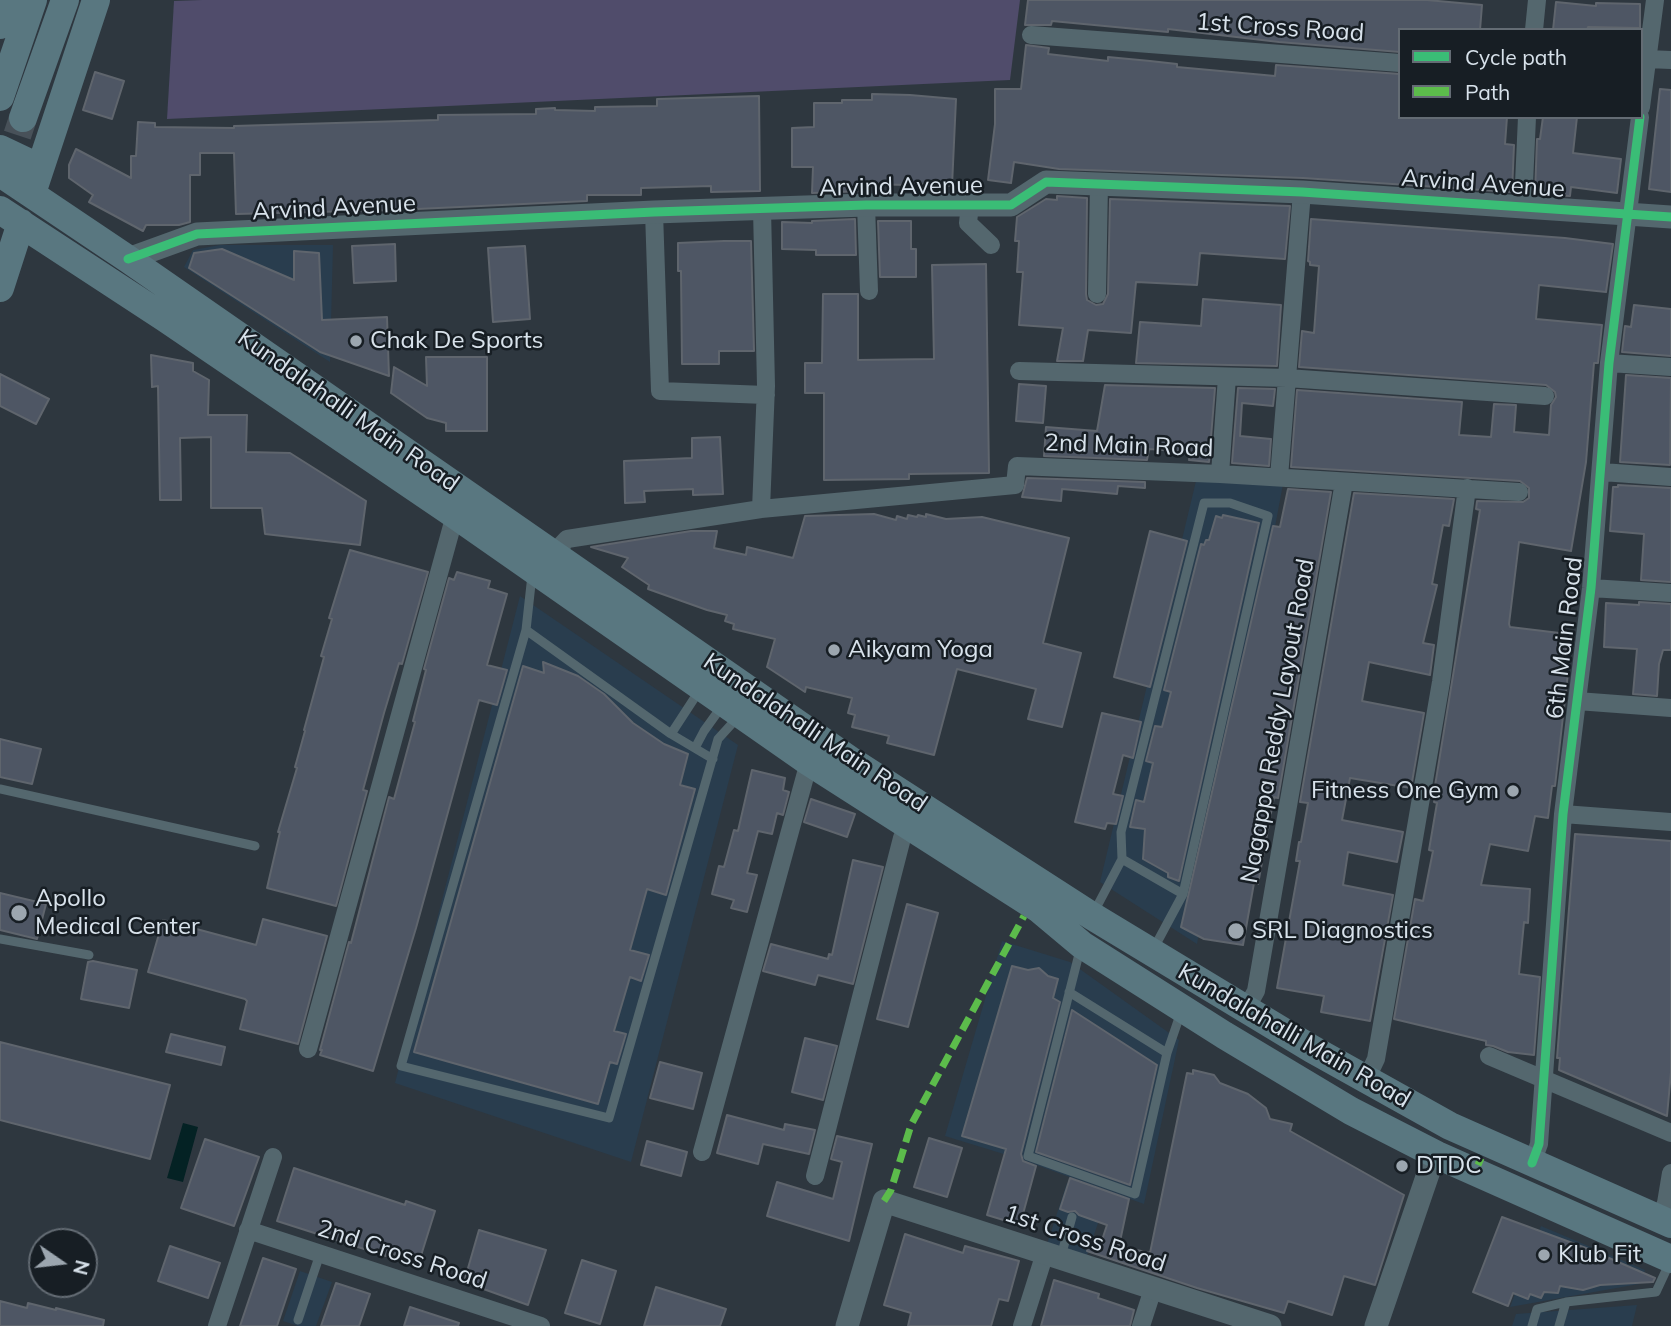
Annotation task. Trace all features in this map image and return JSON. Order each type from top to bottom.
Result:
[{"type":"main road","points":[[23,118],[65,0]]},
{"type":"main road","points":[[0,149],[36,181],[96,0]]},
{"type":"main road","points":[[0,97],[10,7]]},
{"type":"main road","name":"Kundalahalli Main Road","points":[[0,173],[36,181],[128,259],[543,561],[709,676],[850,760],[1092,916],[1366,1080],[1450,1126],[1665,1221]]},
{"type":"main road","points":[[0,288],[11,217]]},
{"type":"main road","name":"Kundalahalli Main Road","points":[[11,217],[455,515],[543,561]]},
{"type":"main road","name":"Kundalahalli Main Road","points":[[709,676],[733,708],[810,762],[1039,909],[1082,945],[1350,1111],[1437,1155],[1671,1259]]},
{"type":"street","points":[[1534,28],[1537,0]]},
{"type":"street","points":[[1643,91],[1655,0]]},
{"type":"street","name":"1st Cross Road","points":[[1031,35],[1398,63]]},
{"type":"street","points":[[1647,58],[1671,60]]},
{"type":"street","points":[[1523,206],[1527,119]]},
{"type":"street","name":"6th Main Road","points":[[1532,1163],[1539,1144],[1563,814],[1591,588],[1609,363],[1640,119]]},
{"type":"street","name":"Arvind Avenue","points":[[128,259],[197,234],[654,212],[866,205],[1011,205],[1046,182],[1302,192],[1671,217]]},
{"type":"street","points":[[1097,294],[1099,184]]},
{"type":"street","points":[[1279,477],[1302,192]]},
{"type":"street","points":[[970,204],[968,223],[991,245]]},
{"type":"street","points":[[866,205],[869,291]]},
{"type":"street","points":[[761,509],[766,395],[762,209]]},
{"type":"street","points":[[654,212],[660,391],[766,395]]},
{"type":"street","points":[[1609,363],[1671,367]]},
{"type":"street","points":[[1019,371],[1287,378],[1545,396]]},
{"type":"street","points":[[1220,474],[1227,377]]},
{"type":"street","name":"2nd Main Road","points":[[543,561],[567,539],[761,509],[1015,485],[1017,466],[1279,477],[1519,492]]},
{"type":"street","points":[[1602,472],[1671,477]]},
{"type":"street","name":"Nagappa Reddy Layout Road","points":[[1246,1009],[1256,991],[1344,482]]},
{"type":"street","points":[[1366,1080],[1376,1059],[1436,709],[1467,488]]},
{"type":"street","points":[[308,1048],[455,515]]},
{"type":"street","points":[[1591,588],[1671,593]]},
{"type":"street","points":[[1577,701],[1671,708]]},
{"type":"street","points":[[702,1152],[810,762]]},
{"type":"street","points":[[1563,814],[1671,822]]},
{"type":"street","points":[[815,1176],[902,838],[908,825]]},
{"type":"street","points":[[1489,1056],[1671,1133]]},
{"type":"street","points":[[1376,1326],[1429,1171],[1437,1155]]},
{"type":"street","points":[[217,1326],[273,1157]]},
{"type":"street","points":[[1665,1221],[1665,1203],[1671,1173]]},
{"type":"street","name":"1st Cross Road","points":[[847,1326],[884,1201],[1258,1324]]},
{"type":"street","name":"2nd Cross Road","points":[[248,1230],[541,1326]]},
{"type":"street","points":[[1022,1326],[1053,1255]]},
{"type":"street","points":[[1141,1326],[1153,1289]]},
{"type":"lane","points":[[1092,916],[1122,859],[1121,831],[1204,503],[1230,503],[1268,516],[1184,894],[1151,952]]},
{"type":"lane","points":[[543,561],[526,630],[401,1066],[609,1118],[718,739],[733,708]]},
{"type":"lane","points":[[526,630],[671,734],[713,759]]},
{"type":"lane","points":[[671,734],[709,676]]},
{"type":"lane","points":[[695,748],[704,731],[733,708]]},
{"type":"lane","points":[[0,789],[255,846]]},
{"type":"lane","points":[[1122,859],[1184,894]]},
{"type":"lane","points":[[0,939],[89,955]]},
{"type":"lane","points":[[1082,945],[1028,1156],[1135,1194],[1167,1053],[1183,1008]]},
{"type":"lane","points":[[1069,992],[1167,1053]]},
{"type":"lane","points":[[1053,1255],[1072,1217]]},
{"type":"lane","points":[[298,1320],[320,1254]]},
{"type":"lane","points":[[1532,1326],[1537,1309],[1566,1302],[1656,1292],[1671,1259]]},
{"type":"lane","points":[[1559,1326],[1566,1302]]},
{"type":"shaded area","points":[[1020,0],[1010,80],[167,119],[174,1]]},
{"type":"shaded area","points":[[220,245],[333,245],[330,362],[184,267],[193,250]]},
{"type":"shaded area","points":[[1196,481],[1283,484],[1197,944],[1100,882]]},
{"type":"shaded area","points":[[520,596],[738,745],[631,1162],[395,1083]]},
{"type":"shaded area","points":[[1002,941],[1070,962],[1179,1040],[1144,1204],[1020,1159],[945,1136]]},
{"type":"shaded area","points":[[183,1123],[198,1127],[183,1182],[167,1178]]},
{"type":"shaded area","points":[[1067,1183],[1107,1197],[1086,1258],[1047,1244]]},
{"type":"shaded area","points":[[1541,1226],[1645,1270],[1639,1284],[1510,1307]]},
{"type":"shaded area","points":[[300,1271],[332,1282],[316,1326],[298,1326],[283,1321]]},
{"type":"shaded area","points":[[1637,1305],[1632,1326],[1512,1326],[1516,1314]]},
{"type":"building","points":[[1028,0],[1427,0],[1482,5],[1480,28],[1398,28],[1398,52],[1168,29],[1168,32],[1052,21],[1051,25],[1025,25]]},
{"type":"building","points":[[1556,2],[1596,6],[1596,3],[1640,4],[1640,28],[1553,28]]},
{"type":"building","points":[[1026,45],[1049,48],[1048,54],[1108,61],[1108,57],[1150,61],[1177,64],[1177,67],[1275,76],[1276,65],[1398,74],[1398,119],[1507,119],[1505,144],[1514,145],[1512,192],[1303,178],[1059,169],[1014,162],[1011,183],[988,180],[995,124],[995,89],[1021,89]]},
{"type":"building","points":[[95,72],[124,81],[112,119],[83,110]]},
{"type":"building","points":[[1660,89],[1671,90],[1671,192],[1649,189]]},
{"type":"building","points":[[872,94],[956,99],[952,186],[864,184],[864,191],[812,193],[813,167],[792,167],[792,128],[814,127],[814,103],[872,100]]},
{"type":"building","points":[[759,96],[760,191],[711,192],[711,186],[641,188],[641,195],[587,195],[587,201],[236,214],[234,153],[200,153],[200,175],[190,175],[190,222],[179,225],[146,225],[143,231],[89,202],[93,195],[69,178],[69,165],[76,149],[131,178],[131,156],[136,156],[138,122],[155,123],[155,127],[234,128],[438,120],[438,115],[536,114],[536,109],[555,108],[595,111],[595,107],[657,106],[657,99]]},
{"type":"building","points":[[1543,119],[1577,119],[1573,153],[1621,159],[1617,193],[1571,187],[1570,196],[1535,194],[1537,139],[1540,139]]},
{"type":"building","points":[[1057,196],[1087,198],[1086,294],[1087,300],[1096,305],[1103,304],[1108,294],[1110,199],[1290,206],[1285,259],[1200,253],[1197,285],[1136,282],[1131,333],[1088,330],[1083,361],[1057,361],[1063,328],[1019,325],[1023,272],[1017,272],[1019,241],[1015,241],[1017,217],[1046,199],[1057,200]]},
{"type":"building","points":[[855,219],[856,255],[816,255],[816,250],[782,249],[782,222],[812,223]]},
{"type":"building","points":[[1311,219],[1613,244],[1606,292],[1539,285],[1536,319],[1602,325],[1598,363],[1594,363],[1586,462],[1571,551],[1519,542],[1509,624],[1510,627],[1568,634],[1563,673],[1568,673],[1555,786],[1552,786],[1548,818],[1535,816],[1528,851],[1490,844],[1481,885],[1530,889],[1528,923],[1524,922],[1519,974],[1540,977],[1534,1055],[1508,1052],[1486,1045],[1486,1041],[1394,1019],[1415,899],[1423,901],[1433,851],[1429,850],[1437,803],[1434,802],[1434,792],[1480,510],[1476,509],[1477,501],[1523,502],[1529,498],[1529,488],[1520,481],[1291,467],[1297,390],[1462,402],[1459,435],[1491,437],[1494,404],[1516,405],[1514,432],[1549,435],[1551,405],[1556,397],[1555,392],[1546,385],[1299,367],[1302,331],[1314,333],[1319,266],[1310,265],[1308,261]]},
{"type":"building","points":[[878,221],[911,221],[911,249],[916,249],[916,277],[880,277]]},
{"type":"building","points":[[751,241],[754,351],[719,351],[719,364],[682,364],[678,243]]},
{"type":"building","points":[[395,244],[396,281],[354,283],[352,246]]},
{"type":"building","points":[[525,246],[530,319],[493,322],[488,248]]},
{"type":"building","points":[[222,249],[294,280],[294,251],[319,253],[322,320],[387,317],[389,376],[320,352],[189,268],[194,253]]},
{"type":"building","points":[[986,264],[989,473],[909,474],[909,479],[824,480],[824,393],[805,393],[805,363],[822,363],[823,294],[858,294],[858,360],[934,359],[932,265]]},
{"type":"building","points":[[1203,299],[1281,305],[1277,366],[1136,363],[1140,322],[1201,326]]},
{"type":"building","points":[[1634,305],[1671,309],[1671,356],[1622,352],[1625,326],[1631,327]]},
{"type":"building","points":[[151,355],[193,363],[193,371],[209,380],[208,415],[247,415],[246,452],[290,453],[366,501],[360,545],[265,534],[262,508],[211,508],[211,437],[180,438],[181,500],[160,500],[158,386],[152,387]]},
{"type":"building","points":[[426,357],[487,357],[487,431],[446,431],[446,423],[427,418],[391,393],[394,367],[427,386]]},
{"type":"building","points":[[0,374],[49,399],[36,424],[0,406]]},
{"type":"building","points":[[1626,375],[1671,378],[1670,465],[1620,462]]},
{"type":"building","points":[[1019,384],[1046,386],[1043,423],[1016,421]]},
{"type":"building","points":[[1105,385],[1215,388],[1209,462],[1189,460],[1190,452],[1149,449],[1147,460],[1044,456],[1046,427],[1097,431]]},
{"type":"building","points":[[1238,388],[1275,389],[1273,406],[1242,403],[1240,436],[1271,439],[1269,466],[1232,463]]},
{"type":"building","points":[[720,437],[723,494],[693,495],[693,489],[644,491],[645,502],[625,503],[624,461],[692,458],[692,438]]},
{"type":"building","points":[[1027,478],[1145,482],[1145,488],[1118,486],[1117,494],[1062,489],[1061,501],[1022,497]]},
{"type":"building","points":[[1613,487],[1671,488],[1671,582],[1641,580],[1644,534],[1610,531]]},
{"type":"building","points":[[1288,489],[1331,492],[1278,798],[1274,797],[1258,884],[1254,883],[1243,945],[1204,939],[1181,927],[1273,526],[1280,527]]},
{"type":"building","points":[[1354,493],[1454,499],[1449,526],[1443,525],[1432,584],[1437,585],[1423,643],[1434,645],[1430,675],[1369,662],[1362,701],[1424,713],[1411,788],[1350,778],[1342,820],[1403,832],[1397,862],[1348,852],[1343,885],[1393,895],[1370,1021],[1321,1012],[1324,996],[1277,988],[1300,861],[1296,861],[1299,842],[1308,803],[1300,802]]},
{"type":"building","points":[[874,514],[896,520],[897,516],[907,519],[908,515],[926,517],[926,514],[946,519],[982,517],[1069,538],[1043,643],[1081,653],[1062,727],[1028,719],[1036,689],[957,669],[934,755],[887,743],[889,736],[852,727],[855,715],[848,713],[852,698],[806,687],[805,692],[767,667],[775,639],[733,629],[734,624],[725,621],[727,615],[648,589],[649,585],[622,567],[628,558],[591,547],[691,531],[717,531],[714,548],[746,555],[747,547],[793,558],[805,516]]},
{"type":"building","points":[[1223,515],[1259,523],[1179,881],[1168,877],[1168,873],[1143,859],[1145,829],[1130,827],[1136,800],[1144,802],[1153,763],[1146,761],[1155,726],[1162,727],[1171,692],[1164,690],[1201,544],[1204,545],[1206,540],[1209,540],[1216,516],[1222,518]]},
{"type":"building","points":[[1150,531],[1187,541],[1150,687],[1114,677]]},
{"type":"building","points":[[350,550],[428,572],[402,664],[399,663],[384,713],[363,790],[367,791],[336,906],[267,888],[278,832],[297,768],[295,767],[304,730],[324,657],[321,656],[332,619],[329,618]]},
{"type":"building","points":[[457,572],[490,581],[488,588],[507,594],[487,665],[507,670],[497,705],[479,700],[373,1071],[320,1055],[320,1050],[389,797],[394,799],[415,722],[413,721],[426,670],[424,669],[449,578],[454,580]]},
{"type":"building","points":[[1639,602],[1671,604],[1671,650],[1663,650],[1659,664],[1657,696],[1633,694],[1637,649],[1604,647],[1606,603],[1639,605]]},
{"type":"building","points":[[543,662],[578,676],[604,694],[633,723],[664,744],[688,754],[680,785],[695,789],[666,895],[647,889],[630,950],[649,955],[641,981],[630,977],[614,1031],[626,1034],[617,1064],[610,1062],[598,1104],[414,1052],[523,666],[544,673]]},
{"type":"building","points":[[1102,713],[1141,722],[1133,758],[1123,755],[1113,794],[1123,796],[1116,824],[1107,823],[1105,829],[1075,822]]},
{"type":"building","points":[[0,739],[41,749],[32,784],[0,777]]},
{"type":"building","points":[[752,770],[785,778],[783,790],[789,792],[783,815],[777,813],[772,834],[758,831],[747,873],[757,875],[747,912],[731,908],[734,900],[712,894],[719,866],[724,867],[734,830],[738,831]]},
{"type":"building","points":[[811,799],[855,814],[847,837],[804,822]]},
{"type":"building","points":[[1575,834],[1671,841],[1671,1072],[1667,1116],[1559,1070],[1560,1058],[1557,1058]]},
{"type":"building","points":[[853,860],[883,867],[853,984],[818,975],[815,985],[763,971],[771,944],[828,959],[829,954],[832,955]]},
{"type":"building","points":[[0,893],[46,904],[37,939],[0,930]]},
{"type":"building","points":[[907,904],[938,913],[908,1027],[877,1019]]},
{"type":"building","points":[[263,919],[327,936],[298,1044],[240,1029],[247,1001],[245,999],[148,972],[163,920],[256,945]]},
{"type":"building","points":[[88,962],[137,970],[129,1008],[81,999]]},
{"type":"building","points":[[1012,966],[1028,970],[1039,968],[1048,976],[1058,979],[1053,998],[1060,1002],[1021,1154],[1023,1161],[1036,1166],[1020,1225],[987,1215],[1006,1149],[962,1136]]},
{"type":"building","points":[[1072,1010],[1157,1065],[1130,1185],[1036,1152]]},
{"type":"building","points":[[171,1034],[225,1047],[221,1065],[166,1052]]},
{"type":"building","points":[[805,1038],[837,1046],[823,1100],[792,1092]]},
{"type":"building","points":[[0,1042],[170,1085],[150,1159],[0,1120]]},
{"type":"building","points":[[660,1062],[702,1073],[693,1109],[650,1098]]},
{"type":"building","points":[[1193,1070],[1214,1075],[1220,1083],[1248,1094],[1266,1108],[1270,1119],[1292,1124],[1290,1131],[1404,1195],[1375,1285],[1344,1276],[1332,1315],[1288,1301],[1284,1313],[1197,1288],[1087,1251],[1090,1240],[1101,1243],[1107,1225],[1075,1211],[1060,1209],[1070,1178],[1129,1199],[1119,1246],[1150,1253],[1187,1073],[1193,1074]]},
{"type":"building","points":[[727,1115],[784,1130],[785,1124],[815,1130],[809,1154],[763,1144],[758,1164],[717,1153]]},
{"type":"building","points":[[837,1136],[872,1144],[849,1241],[767,1216],[777,1182],[833,1199],[842,1162],[831,1159]]},
{"type":"building","points":[[929,1138],[962,1148],[947,1197],[914,1187]]},
{"type":"building","points":[[205,1139],[259,1157],[234,1226],[181,1208]]},
{"type":"building","points":[[647,1141],[687,1152],[681,1176],[641,1165]]},
{"type":"building","points":[[294,1168],[405,1205],[406,1201],[435,1211],[419,1262],[387,1252],[386,1256],[277,1221]]},
{"type":"building","points":[[1502,1217],[1586,1248],[1655,1278],[1653,1282],[1600,1285],[1583,1290],[1560,1286],[1558,1293],[1544,1292],[1541,1298],[1530,1294],[1528,1299],[1513,1293],[1508,1306],[1473,1292]]},
{"type":"building","points":[[479,1230],[546,1250],[528,1305],[464,1282]]},
{"type":"building","points":[[905,1234],[963,1253],[965,1246],[1019,1261],[1008,1301],[999,1299],[991,1326],[908,1326],[911,1313],[884,1305]]},
{"type":"building","points":[[170,1246],[220,1263],[208,1298],[158,1281]]},
{"type":"building","points":[[263,1258],[296,1269],[277,1326],[240,1326]]},
{"type":"building","points":[[582,1260],[616,1271],[600,1324],[565,1313]]},
{"type":"building","points":[[1054,1280],[1099,1294],[1098,1298],[1134,1310],[1130,1326],[1041,1326]]},
{"type":"building","points":[[336,1283],[370,1294],[359,1326],[321,1326]]},
{"type":"building","points":[[656,1287],[726,1309],[720,1326],[644,1326]]},
{"type":"building","points":[[0,1301],[27,1308],[28,1303],[56,1308],[104,1320],[103,1326],[0,1326]]},
{"type":"building","points":[[410,1307],[459,1323],[458,1326],[404,1326]]},
{"type":"tunnel","points":[[4,175],[23,118]]},
{"type":"marked path","points":[[884,1201],[891,1190],[911,1125],[1024,916]]},
{"type":"marked path","points":[[1478,1165],[1481,1158]]},
{"type":"cycle path","points":[[1532,1163],[1539,1144],[1563,814],[1591,588],[1609,363],[1640,119]]},
{"type":"cycle path","points":[[128,259],[197,234],[654,212],[866,205],[1011,205],[1046,182],[1302,192],[1671,217]]},
{"type":"place","name":"Chak De Sports","points":[[356,341]]},
{"type":"place","name":"Aikyam Yoga","points":[[834,650]]},
{"type":"place","name":"Fitness One Gym","points":[[1513,791]]},
{"type":"place","name":"Apollo Medical Center","points":[[19,913]]},
{"type":"place","name":"SRL Diagnostics","points":[[1236,931]]},
{"type":"place","name":"DTDC","points":[[1402,1166]]},
{"type":"place","name":"Klub Fit","points":[[1544,1255]]}]
